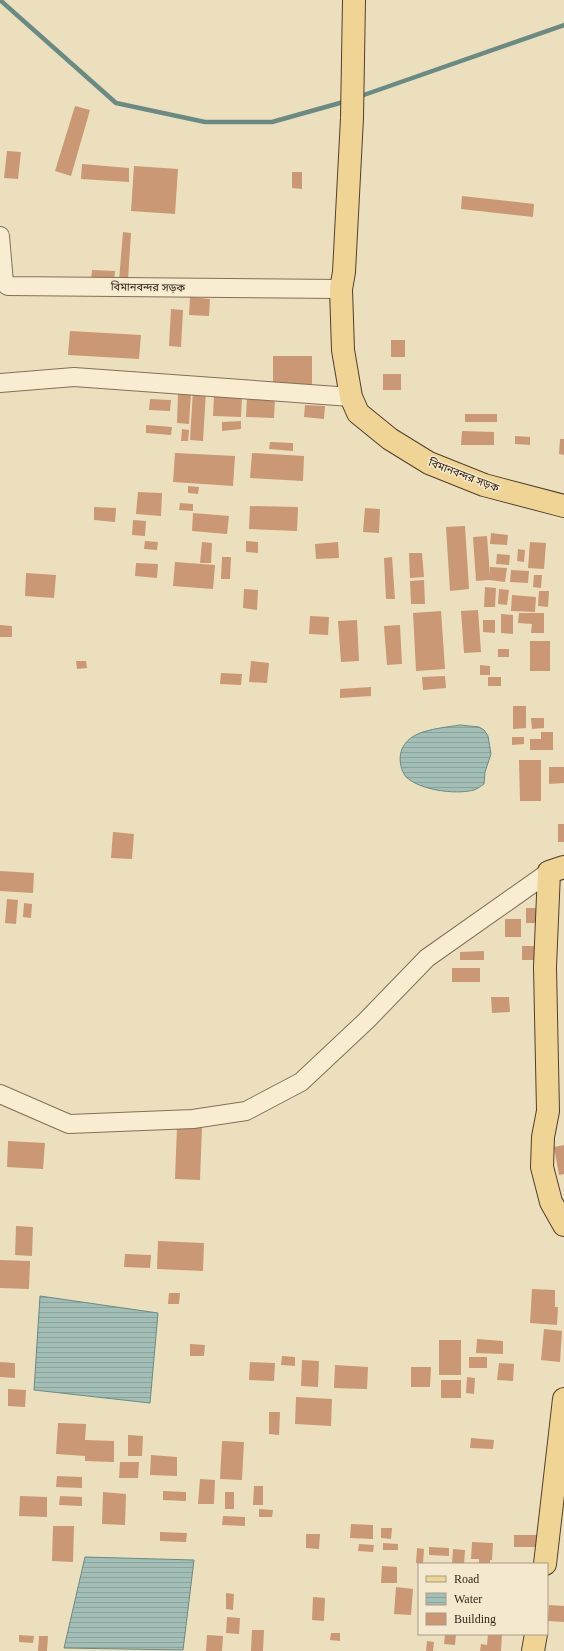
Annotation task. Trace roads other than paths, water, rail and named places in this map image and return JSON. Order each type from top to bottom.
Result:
[{"type":"main road","name":"বিমানবন্দর সড়ক","points":[[354,0],[352,118],[344,272],[340,289],[343,350],[351,397],[358,413],[390,439],[429,463],[484,485],[564,506]]},
{"type":"main road","points":[[556,869],[545,967],[548,1111],[543,1137],[542,1167],[551,1202],[564,1225]]},
{"type":"main road","points":[[545,1563],[560,1472],[564,1399]]},
{"type":"main road","points":[[533,1651],[536,1635]]},
{"type":"street","name":"বিমানবন্দর সড়ক","points":[[0,236],[4,283],[8,286],[340,289]]},
{"type":"street","points":[[0,383],[74,377],[351,397]]},
{"type":"street","points":[[0,1094],[69,1124],[193,1119],[246,1111],[301,1082],[366,1021],[427,958],[556,869]]},
{"type":"water","points":[[460,725],[479,727],[484,730],[488,736],[491,754],[485,772],[484,784],[474,790],[448,792],[420,785],[406,777],[402,770],[400,754],[404,744],[408,740],[417,734]]},
{"type":"water","points":[[40,1296],[158,1313],[150,1403],[34,1390]]},
{"type":"water","points":[[85,1557],[194,1560],[183,1650],[64,1648]]},
{"type":"waterway","points":[[0,0],[116,103],[205,122],[272,122],[347,101]]},
{"type":"waterway","points":[[358,97],[564,25]]}]
